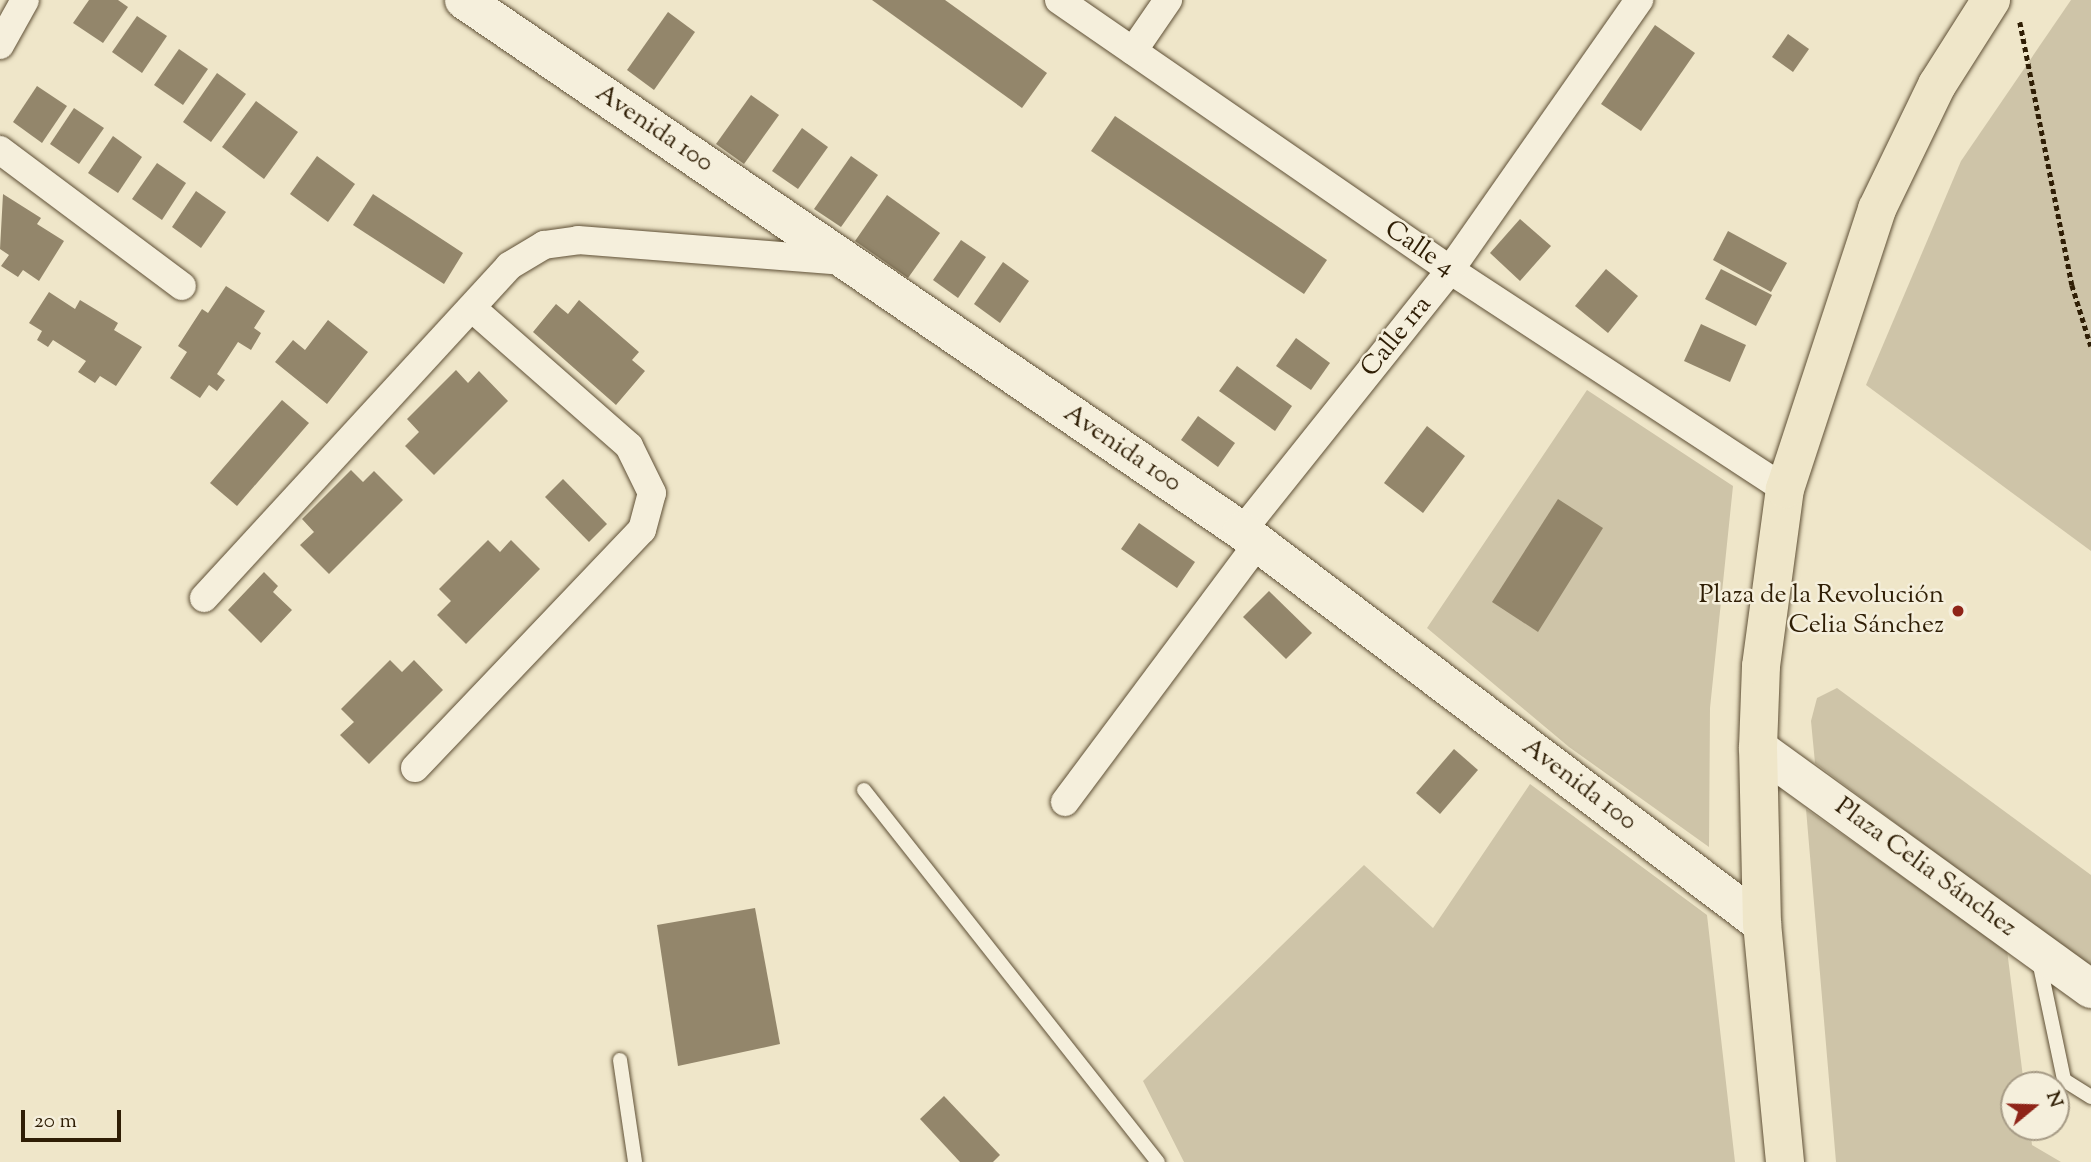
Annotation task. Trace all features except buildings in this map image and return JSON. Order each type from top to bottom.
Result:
[{"type":"main road","points":[[1785,1162],[1762,924],[1758,747],[1761,666],[1785,489],[1877,209],[1937,85],[2005,7]]},
{"type":"street","points":[[0,45],[25,0]]},
{"type":"street","name":"Avenida 100","points":[[464,0],[1250,537],[1762,924]]},
{"type":"street","name":"Calle 4","points":[[1059,0],[1450,270],[1785,489]]},
{"type":"street","points":[[1133,51],[1168,0]]},
{"type":"street","name":"Calle 1ra","points":[[1065,802],[1250,537],[1450,270],[1639,0]]},
{"type":"street","points":[[0,150],[181,286]]},
{"type":"street","points":[[204,598],[473,309],[509,266],[544,245],[578,240],[847,261]]},
{"type":"street","points":[[415,768],[642,530],[652,493],[629,446],[473,309]]},
{"type":"street","name":"Plaza Celia Sánchez","points":[[1758,747],[2091,989]]},
{"type":"lane","points":[[864,790],[1158,1162]]},
{"type":"lane","points":[[2037,949],[2064,1080],[2091,1097]]},
{"type":"lane","points":[[620,1059],[635,1162]]},
{"type":"path","points":[[2005,7],[2072,285],[2091,345]]},
{"type":"shaded area","points":[[2071,0],[2091,0],[2091,551],[1866,385],[1961,161]]},
{"type":"shaded area","points":[[1587,390],[1733,486],[1710,708],[1709,847],[1569,747],[1427,628]]},
{"type":"shaded area","points":[[1837,688],[2091,875],[2091,968],[1815,763],[1811,721],[1817,698]]},
{"type":"shaded area","points":[[1530,784],[1707,915],[1735,1162],[1184,1162],[1143,1081],[1364,865],[1433,928]]},
{"type":"shaded area","points":[[1806,809],[2007,950],[2022,1071],[2000,1071],[2000,1141],[2032,1141],[2032,1145],[2061,1162],[1836,1162]]},
{"type":"place","name":"Plaza de la Revolución Celia Sánchez","points":[[1958,611]]}]
